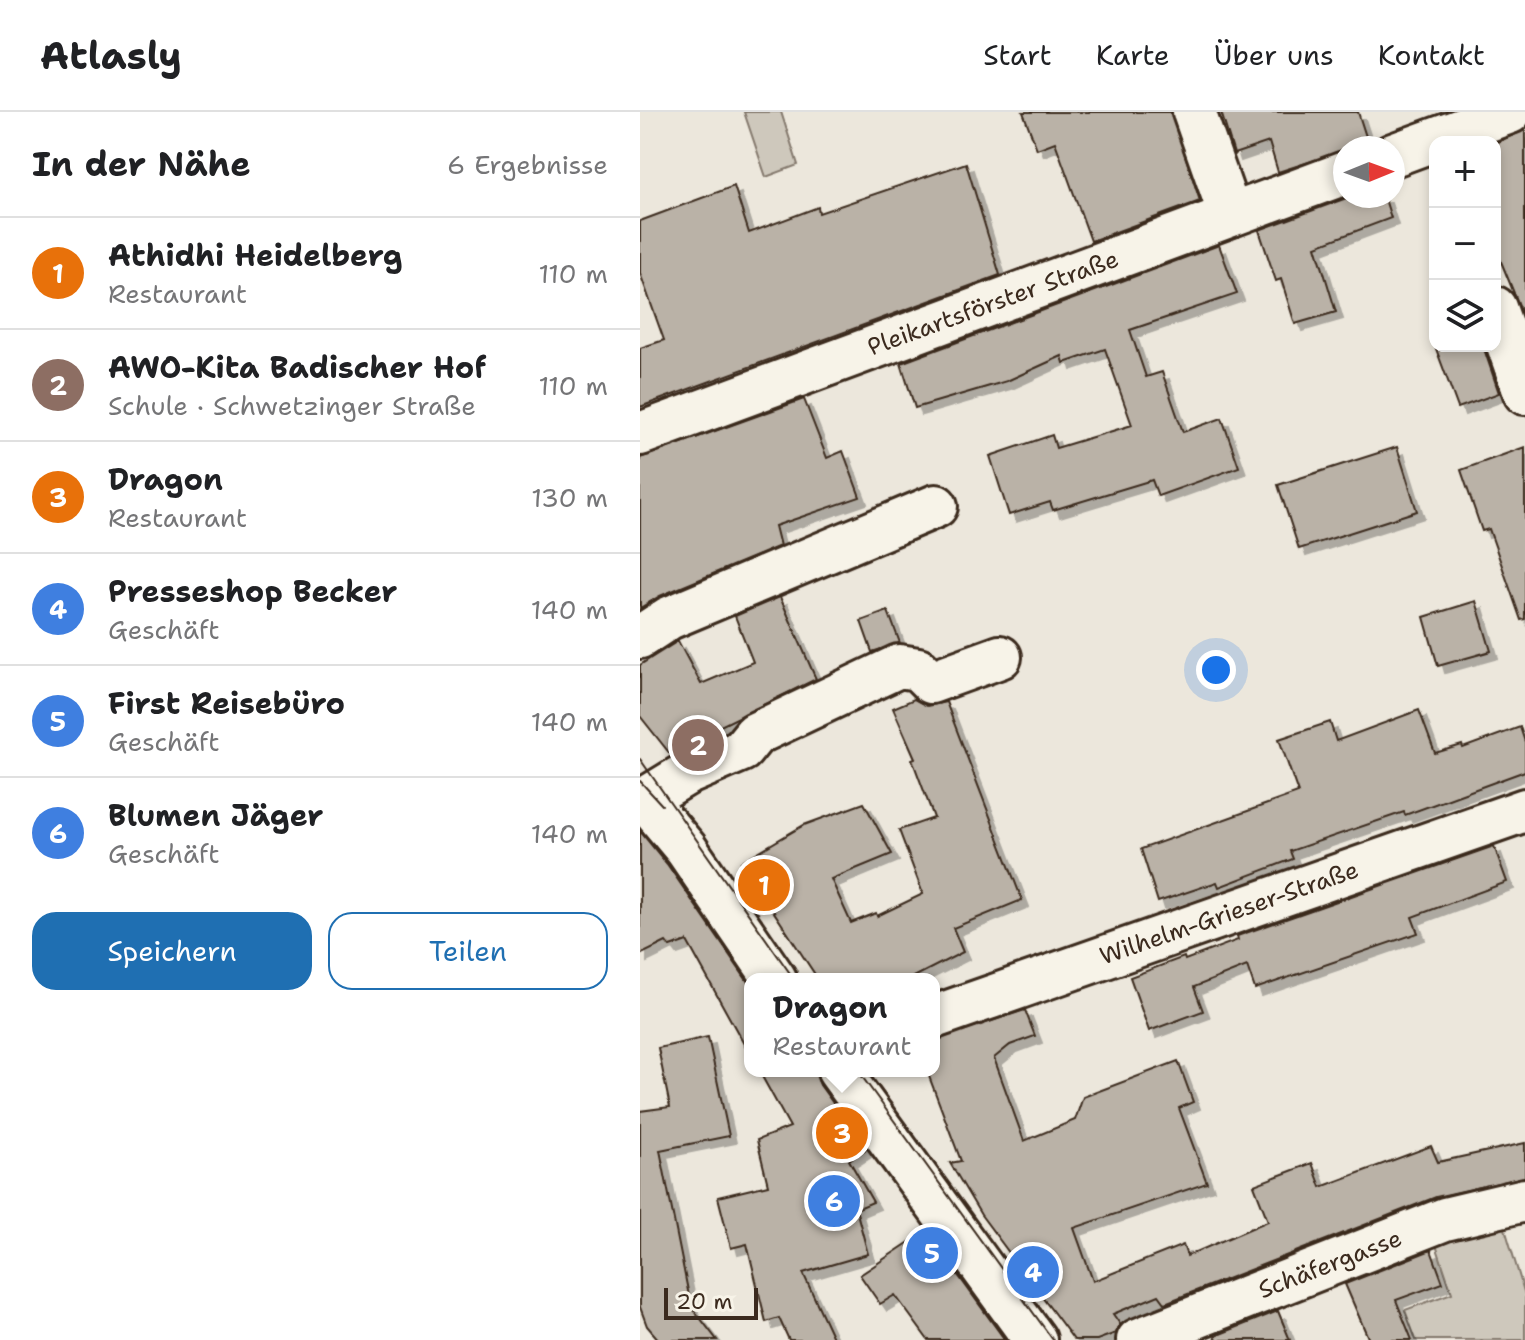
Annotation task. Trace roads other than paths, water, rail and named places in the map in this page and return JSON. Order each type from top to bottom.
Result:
[{"type":"street","points":[[1194,112],[1230,215]]},
{"type":"street","points":[[1449,136],[1510,112]]},
{"type":"street","points":[[1405,151],[1429,143]]},
{"type":"street","name":"Pleikartsförster Straße","points":[[640,434],[1333,177]]},
{"type":"street","points":[[1501,323],[1521,373]]},
{"type":"street","points":[[640,637],[669,618],[936,506]]},
{"type":"street","points":[[771,973],[686,849],[642,793],[742,750],[745,741],[755,734],[899,666],[918,669],[931,682],[1000,657]]},
{"type":"street","name":"Wilhelm-Grieser-Straße","points":[[940,1015],[1525,810]]},
{"type":"street","points":[[843,1077],[1035,1340]]},
{"type":"street","name":"Schäfergasse","points":[[1138,1340],[1445,1219],[1525,1200]]},
{"type":"tram line","points":[[640,759],[790,973]]},
{"type":"tram line","points":[[640,781],[662,805]]},
{"type":"tram line","points":[[862,1077],[1053,1340]]},
{"type":"place","name":"AWO-Kita Badischer Hof","points":[[698,745]]},
{"type":"place","name":"Athidhi Heidelberg","points":[[764,885]]},
{"type":"place","name":"Dragon","points":[[842,1133]]},
{"type":"place","name":"Blumen Jäger","points":[[834,1201]]},
{"type":"place","name":"First Reisebüro","points":[[932,1253]]},
{"type":"place","name":"Presseshop Becker","points":[[1033,1272]]}]
